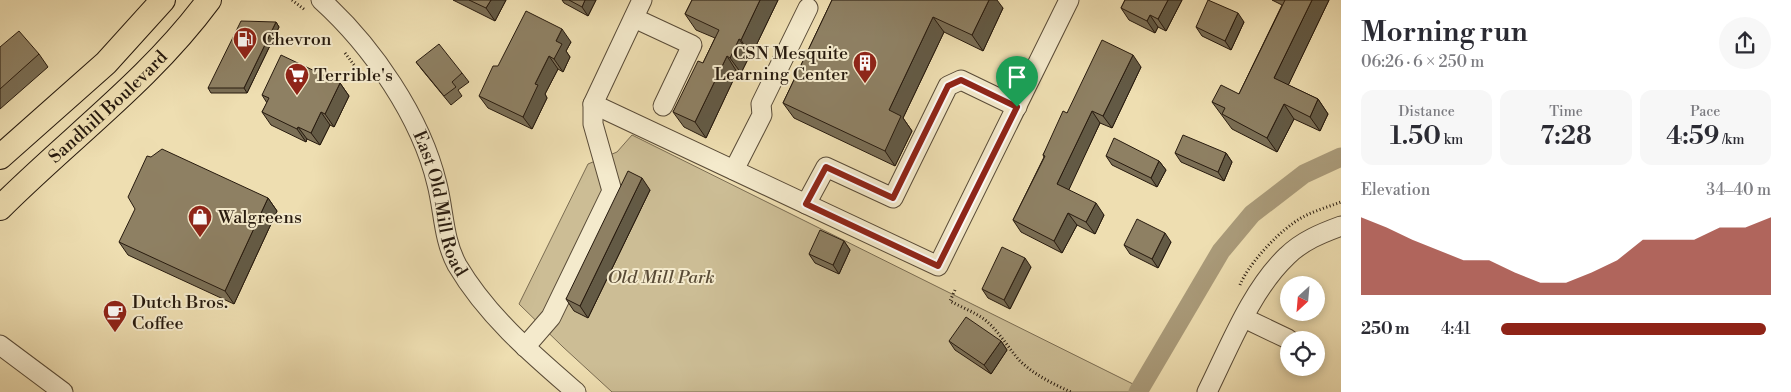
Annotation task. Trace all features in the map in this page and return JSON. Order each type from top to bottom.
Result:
[{"type":"main road","name":"Sandhill Boulevard","points":[[0,157],[106,63],[163,0]]},
{"type":"main road","name":"Sandhill Boulevard","points":[[0,208],[128,90],[188,28],[209,0]]},
{"type":"street","points":[[525,348],[551,318],[612,191],[593,124],[593,104],[642,0]]},
{"type":"street","points":[[593,104],[938,266],[1069,0]]},
{"type":"street","name":"East Old Mill Road","points":[[315,6],[351,30],[398,94],[428,154],[438,185],[445,234],[457,264],[497,319],[525,348],[576,392]]},
{"type":"street","points":[[734,170],[762,115],[761,104],[808,8]]},
{"type":"street","points":[[634,18],[692,45],[663,106]]},
{"type":"street","points":[[806,204],[826,167],[893,198],[948,86],[961,80],[1017,107]]},
{"type":"street","points":[[1207,392],[1259,288],[1288,255],[1318,234],[1341,226]]},
{"type":"street","points":[[1244,318],[1280,335]]},
{"type":"street","points":[[0,345],[63,392]]},
{"type":"path","points":[[292,0],[315,6]]},
{"type":"path","points":[[344,52],[365,79]]},
{"type":"path","points":[[955,290],[950,301],[983,318],[999,333],[1030,370],[1071,392]]},
{"type":"green space","name":"Old Mill Park","points":[[632,135],[1137,386],[1134,392],[612,392],[519,304],[588,164],[617,152]]},
{"type":"building","points":[[469,0],[491,0],[486,8]]},
{"type":"building","points":[[569,0],[585,0],[582,7]]},
{"type":"building","points":[[692,0],[760,0],[741,40],[739,39],[730,58],[727,56],[695,122],[673,112],[698,61],[703,63],[719,30],[685,14]]},
{"type":"building","name":"CSN Mesquite Learning Center","points":[[832,0],[989,0],[972,35],[933,17],[889,110],[901,116],[885,151],[783,103]]},
{"type":"building","points":[[1125,0],[1168,0],[1158,19],[1150,15],[1147,21],[1121,8]]},
{"type":"building","points":[[1208,0],[1238,13],[1225,41],[1196,27]]},
{"type":"building","points":[[1285,0],[1312,0],[1274,78],[1318,99],[1310,117],[1284,104],[1267,138],[1222,114],[1225,108],[1212,102],[1221,85],[1239,94]]},
{"type":"building","points":[[526,11],[562,29],[556,41],[562,44],[554,59],[549,56],[535,84],[538,85],[523,117],[479,96],[493,66],[498,66]]},
{"type":"building","name":"Chevron","points":[[241,21],[276,22],[244,88],[208,88]]},
{"type":"building","points":[[19,31],[39,54],[0,89],[0,47]]},
{"type":"building","points":[[1102,40],[1133,55],[1103,116],[1092,111],[1057,184],[1096,203],[1086,222],[1068,213],[1054,241],[1013,220],[1045,156],[1043,155],[1063,111],[1067,113]]},
{"type":"building","points":[[439,44],[462,73],[452,82],[456,87],[444,96],[416,62]]},
{"type":"building","points":[[281,55],[340,83],[325,114],[321,112],[311,133],[298,127],[297,129],[262,112],[269,98],[262,95]]},
{"type":"building","points":[[1183,135],[1226,153],[1218,172],[1175,153]]},
{"type":"building","points":[[1114,138],[1159,161],[1151,178],[1106,156]]},
{"type":"building","name":"Walgreens","points":[[162,149],[268,198],[225,291],[119,242],[135,209],[128,197],[147,156],[151,157]]},
{"type":"building","points":[[628,171],[642,178],[580,306],[566,299]]},
{"type":"building","points":[[1137,219],[1165,233],[1152,259],[1124,245]]},
{"type":"building","points":[[820,230],[844,241],[833,265],[809,254]]},
{"type":"building","points":[[1002,247],[1025,258],[1004,300],[982,289]]},
{"type":"building","points":[[966,317],[1001,341],[984,365],[949,341]]},
{"type":"waterway","points":[[1138,392],[1221,251],[1252,214],[1304,174],[1341,157]]},
{"type":"place","name":"Chevron","points":[[245,60]]},
{"type":"place","name":"CSN Mesquite Learning Center","points":[[865,84]]},
{"type":"place","name":"Terrible's","points":[[297,96]]},
{"type":"place","name":"Walgreens","points":[[200,238]]},
{"type":"place","name":"Dutch Bros. Coffee","points":[[115,333]]},
{"type":"route","points":[[961,80],[1017,107],[938,266],[806,204],[826,167],[893,198],[948,86],[961,80]]}]
